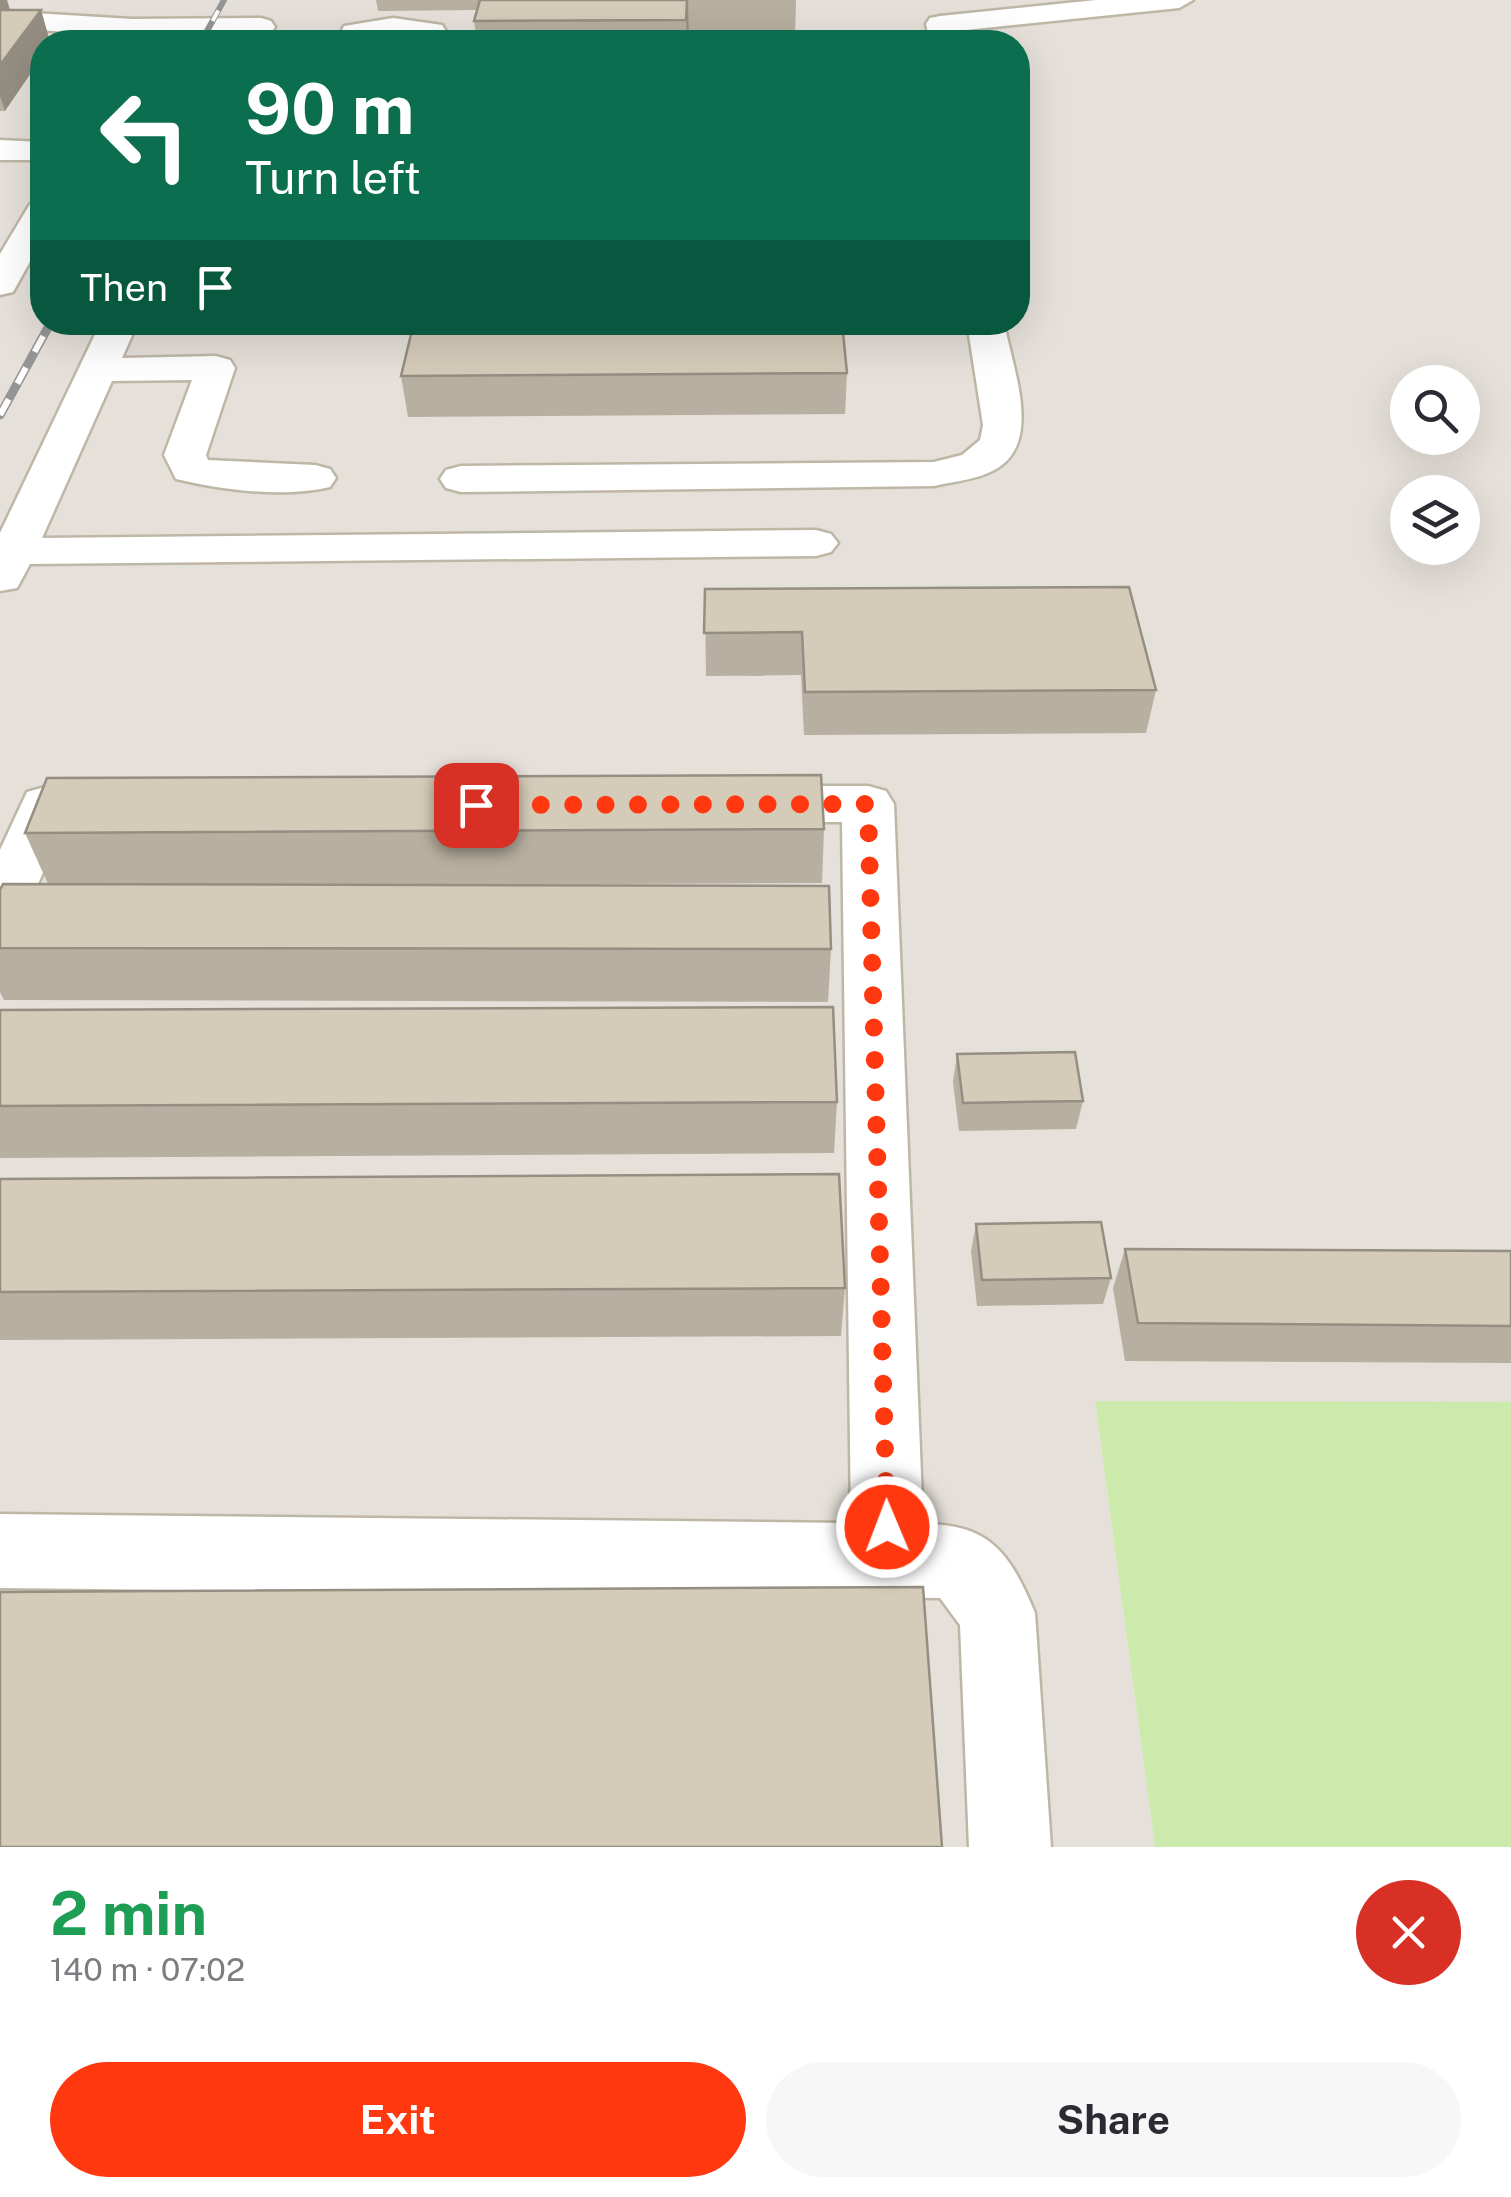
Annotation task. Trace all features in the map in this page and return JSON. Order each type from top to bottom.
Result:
[{"type":"street","points":[[152,0],[171,28]]},
{"type":"street","points":[[260,30],[275,0]]},
{"type":"street","points":[[941,30],[940,24],[1179,0]]},
{"type":"street","points":[[0,20],[76,30]]},
{"type":"street","points":[[149,30],[196,30]]},
{"type":"street","points":[[360,30],[428,30]]},
{"type":"street","points":[[0,150],[30,151]]},
{"type":"street","points":[[0,284],[30,235]]},
{"type":"street","points":[[114,335],[7,566],[816,543]]},
{"type":"street","points":[[461,479],[934,474],[976,464],[1000,445],[1003,425],[987,335]]},
{"type":"street","points":[[98,370],[221,353],[185,454],[191,470],[225,476],[315,478]]},
{"type":"street","points":[[692,804],[868,804],[848,1196],[888,1560]]},
{"type":"street","points":[[0,915],[46,806],[124,805]]},
{"type":"street","points":[[0,1551],[959,1561],[997,1613],[1010,1847]]},
{"type":"shaded area","points":[[0,0],[1511,0],[1511,1402],[1095,1402],[1155,1847],[0,1847]]},
{"type":"green space","points":[[1095,1401],[1511,1402],[1511,1847],[1155,1847]]},
{"type":"building","points":[[480,0],[687,0],[686,20],[474,21]]},
{"type":"building","points":[[0,10],[41,10],[0,65]]},
{"type":"building","points":[[411,335],[843,335],[847,373],[401,376]]},
{"type":"building","points":[[1129,587],[1156,690],[805,692],[802,632],[704,633],[705,589]]},
{"type":"building","points":[[821,775],[824,829],[25,833],[47,778]]},
{"type":"building","points":[[3,884],[829,886],[831,949],[0,948]]},
{"type":"building","points":[[833,1007],[837,1102],[0,1106],[0,1010]]},
{"type":"building","points":[[1075,1052],[1083,1101],[963,1103],[957,1054]]},
{"type":"building","points":[[839,1174],[845,1288],[0,1292],[0,1179]]},
{"type":"building","points":[[1101,1222],[1111,1278],[982,1280],[976,1224]]},
{"type":"building","points":[[1125,1249],[1511,1251],[1511,1326],[1138,1323]]},
{"type":"building","points":[[923,1587],[942,1847],[0,1847],[0,1592]]},
{"type":"railway","points":[[208,30],[224,0]]},
{"type":"railway","points":[[0,415],[44,335]]},
{"type":"route","points":[[476,805],[868,804],[887,1527]]}]
